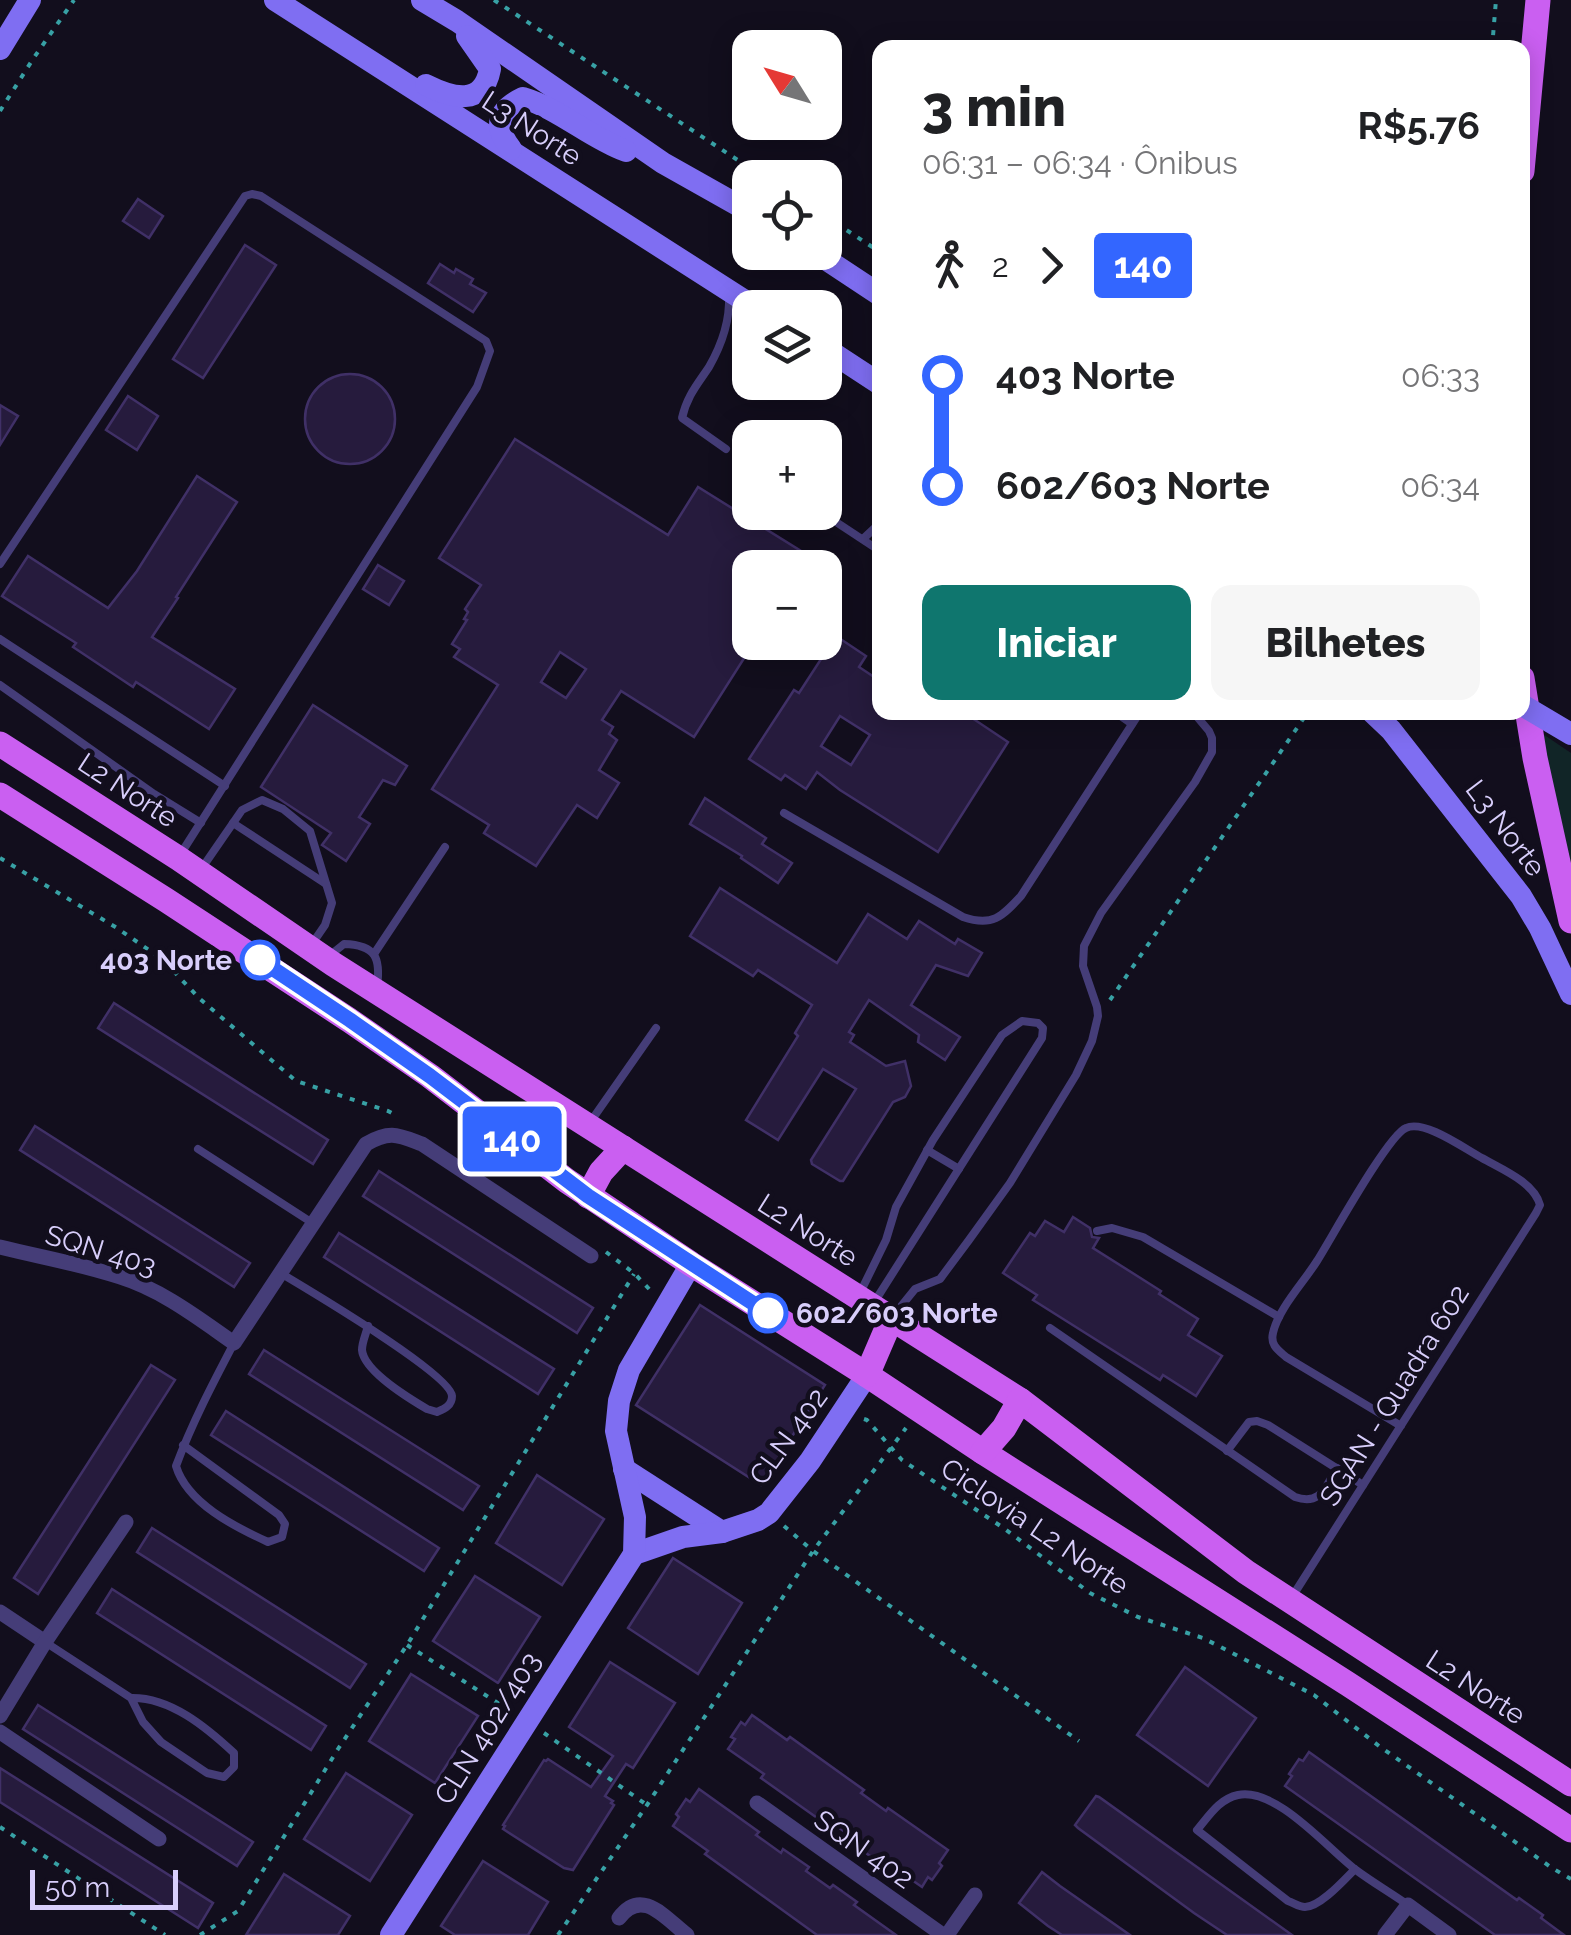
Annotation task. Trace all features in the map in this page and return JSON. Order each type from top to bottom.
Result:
[{"type":"main road","points":[[0,49],[30,0]]},
{"type":"main road","name":"L3 Norte","points":[[275,0],[732,293]]},
{"type":"main road","name":"L3 Norte","points":[[422,0],[663,163],[732,202]]},
{"type":"main road","points":[[1530,86],[1538,0]]},
{"type":"main road","points":[[338,40],[442,93],[470,96],[487,82],[490,69],[457,21]]},
{"type":"main road","points":[[512,150],[499,131],[499,123],[510,104],[522,98],[600,140],[663,163]]},
{"type":"main road","points":[[842,270],[872,290]]},
{"type":"main road","points":[[842,359],[872,379]]},
{"type":"main road","points":[[1530,710],[1571,734]]},
{"type":"main road","name":"L3 Norte","points":[[1381,720],[1522,896],[1571,994]]},
{"type":"main road","name":"L3 Norte","points":[[1529,720],[1571,921]]},
{"type":"main road","name":"L2 Norte","points":[[0,744],[377,991],[1020,1400],[1201,1539],[1571,1784]]},
{"type":"main road","points":[[0,795],[350,1020],[588,1196],[691,1264],[1571,1830]]},
{"type":"main road","points":[[588,1196],[601,1172],[624,1148]]},
{"type":"main road","points":[[634,1554],[635,1517],[616,1430],[618,1401],[629,1370],[691,1264]]},
{"type":"main road","points":[[867,1375],[873,1308]]},
{"type":"main road","name":"CLN 402","points":[[634,1554],[683,1538],[722,1532],[769,1513],[867,1375]]},
{"type":"main road","points":[[982,1452],[1004,1428],[1020,1400]]},
{"type":"main road","points":[[624,1469],[722,1532]]},
{"type":"main road","name":"CLN 402/403","points":[[391,1935],[634,1554]]},
{"type":"street","points":[[234,1342],[366,1144],[381,1136],[400,1136],[422,1144],[598,1254]]},
{"type":"street","name":"SQN 403","points":[[0,1247],[120,1276],[183,1307],[234,1342]]},
{"type":"street","points":[[0,1716],[126,1522]]},
{"type":"street","points":[[0,1612],[45,1642]]},
{"type":"street","points":[[0,1732],[159,1838]]},
{"type":"street","name":"SQN 402","points":[[757,1803],[945,1935],[975,1895]]},
{"type":"street","points":[[619,1918],[632,1904],[642,1904],[651,1906],[688,1935],[696,1929],[704,1935]]},
{"type":"street","points":[[1385,1935],[1408,1905],[1450,1935]]},
{"type":"lane","points":[[0,564],[246,196],[261,196],[486,341],[490,351],[477,387],[200,822],[189,865]]},
{"type":"lane","points":[[726,449],[682,418],[686,400],[712,362],[728,322],[729,291]]},
{"type":"lane","points":[[842,526],[872,546]]},
{"type":"lane","points":[[863,540],[872,533]]},
{"type":"lane","points":[[0,639],[225,786]]},
{"type":"lane","points":[[0,685],[200,822]]},
{"type":"lane","points":[[1126,720],[1132,724]]},
{"type":"lane","points":[[784,813],[963,917],[976,922],[992,921],[1004,915],[1021,896],[1135,720]]},
{"type":"lane","points":[[873,1308],[905,1299],[916,1289],[940,1279],[1010,1183],[1076,1075],[1092,1041],[1098,1016],[1082,966],[1084,946],[1101,913],[1195,782],[1212,752],[1212,738],[1199,720]]},
{"type":"lane","points":[[189,865],[242,810],[262,800],[284,808],[310,831],[332,903],[318,953]]},
{"type":"lane","points":[[233,823],[326,884]]},
{"type":"lane","points":[[374,954],[446,847]]},
{"type":"lane","points":[[318,953],[344,944],[360,944],[374,954],[380,967],[377,991]]},
{"type":"lane","points":[[1022,1020],[1038,1023],[1043,1028],[1042,1038],[873,1308],[896,1207],[927,1150],[1002,1035],[1022,1020]]},
{"type":"lane","points":[[588,1125],[656,1028]]},
{"type":"lane","name":"SGAN - Quadra 602","points":[[1278,1317],[1383,1154],[1407,1127],[1432,1130],[1508,1174],[1538,1199],[1536,1213],[1290,1601]]},
{"type":"lane","points":[[198,1149],[314,1224]]},
{"type":"lane","points":[[927,1150],[959,1169]]},
{"type":"lane","points":[[1097,1231],[1112,1228],[1143,1237],[1278,1317],[1272,1336],[1277,1350],[1401,1426]]},
{"type":"lane","points":[[282,1274],[368,1326],[440,1379],[451,1392],[450,1404],[437,1412],[375,1372],[363,1356],[368,1326]]},
{"type":"lane","points":[[1050,1328],[1295,1497],[1313,1500],[1337,1468]]},
{"type":"lane","points":[[184,1446],[279,1515],[285,1524],[282,1537],[268,1542],[208,1507],[182,1483],[176,1466],[197,1412],[234,1342]]},
{"type":"lane","points":[[1227,1451],[1249,1422],[1257,1421],[1364,1485]]},
{"type":"lane","points":[[45,1642],[131,1698],[160,1702],[216,1737],[234,1753],[234,1767],[224,1777],[207,1773],[161,1742],[143,1722],[131,1698]]},
{"type":"lane","points":[[1355,1869],[1319,1902],[1301,1907],[1197,1830],[1220,1802],[1244,1794],[1265,1798],[1408,1905]]},
{"type":"path","points":[[0,111],[74,0]]},
{"type":"path","points":[[494,0],[738,160]]},
{"type":"path","points":[[1493,40],[1496,0]]},
{"type":"path","points":[[842,227],[872,247]]},
{"type":"path","points":[[1098,1016],[1302,720]]},
{"type":"path","points":[[0,858],[162,959],[200,999],[296,1082],[388,1111],[404,1121]]},
{"type":"path","points":[[598,1254],[635,1274],[650,1288],[652,1302],[662,1311]]},
{"type":"path","points":[[200,1935],[238,1911],[635,1274]]},
{"type":"path","points":[[558,1935],[648,1805],[813,1551],[920,1409]]},
{"type":"path","name":"Ciclovia L2 Norte","points":[[842,1413],[867,1420],[902,1460],[1005,1529],[1090,1593],[1138,1617],[1203,1638],[1314,1695],[1378,1746],[1571,1879]]},
{"type":"path","points":[[769,1513],[813,1551],[1079,1742]]},
{"type":"path","points":[[0,1827],[164,1935]]},
{"type":"green space","points":[[1537,730],[1571,753],[1571,900]]},
{"type":"building","points":[[138,199],[163,216],[149,238],[123,221]]},
{"type":"building","points":[[245,245],[276,265],[203,378],[173,359]]},
{"type":"building","points":[[440,264],[473,279],[470,284],[486,293],[473,312],[428,283]]},
{"type":"building","points":[[350,374],[382,387],[395,419],[382,451],[350,464],[318,451],[305,419],[318,387]]},
{"type":"building","points":[[128,396],[158,416],[137,450],[106,430]]},
{"type":"building","points":[[0,405],[18,416],[0,445]]},
{"type":"building","points":[[515,439],[668,535],[698,487],[732,508],[732,530],[767,530],[799,550],[732,550],[732,660],[743,660],[694,737],[621,691],[602,720],[613,727],[609,734],[617,740],[599,770],[619,783],[597,818],[577,805],[536,866],[484,833],[489,825],[432,789],[498,685],[454,657],[460,649],[452,644],[467,620],[465,609],[481,585],[439,558]],"holes":[[[560,652],[586,669],[566,698],[541,682]]]},
{"type":"building","points":[[197,476],[237,502],[152,637],[235,689],[209,729],[136,682],[133,687],[73,647],[76,643],[2,596],[28,556],[108,608],[137,571]]},
{"type":"building","points":[[378,565],[404,581],[389,605],[363,589]]},
{"type":"building","points":[[842,640],[866,656],[859,667],[872,676],[872,720],[975,720],[1008,742],[938,852],[817,772],[806,789],[785,775],[781,780],[749,759],[794,690],[799,693],[820,660],[842,660]],"holes":[[[840,716],[870,735],[851,765],[821,746]]]},
{"type":"building","points":[[313,705],[407,766],[395,785],[383,780],[359,817],[370,824],[346,861],[322,845],[331,833],[261,787]]},
{"type":"building","points":[[705,798],[766,838],[762,844],[792,863],[778,883],[690,824]]},
{"type":"building","points":[[720,888],[837,963],[868,914],[907,939],[919,921],[955,944],[958,939],[982,953],[968,976],[936,965],[911,1005],[960,1037],[945,1060],[918,1042],[919,1035],[869,1000],[849,1032],[854,1035],[850,1042],[886,1066],[905,1061],[911,1086],[905,1097],[893,1102],[843,1181],[811,1160],[856,1089],[823,1069],[778,1140],[746,1120],[798,1036],[795,1033],[812,1005],[758,970],[753,976],[690,936]]},
{"type":"building","points":[[114,1003],[328,1140],[313,1164],[98,1028]]},
{"type":"building","points":[[35,1126],[250,1263],[234,1287],[20,1150]]},
{"type":"building","points":[[379,1171],[593,1308],[577,1333],[363,1196]]},
{"type":"building","points":[[1073,1217],[1090,1228],[1092,1237],[1099,1238],[1093,1248],[1198,1319],[1188,1335],[1222,1356],[1196,1396],[1163,1375],[1160,1380],[1033,1300],[1037,1295],[1003,1273],[1030,1233],[1035,1236],[1045,1221],[1064,1232]]},
{"type":"building","points":[[339,1233],[554,1369],[538,1394],[324,1257]]},
{"type":"building","points":[[700,1305],[825,1385],[761,1485],[636,1405]]},
{"type":"building","points":[[264,1350],[479,1486],[463,1510],[249,1374]]},
{"type":"building","points":[[151,1365],[175,1380],[38,1594],[14,1578]]},
{"type":"building","points":[[226,1411],[439,1548],[424,1571],[211,1435]]},
{"type":"building","points":[[537,1475],[604,1519],[562,1585],[496,1543]]},
{"type":"building","points":[[152,1528],[366,1664],[350,1688],[137,1552]]},
{"type":"building","points":[[673,1558],[742,1603],[698,1674],[628,1628]]},
{"type":"building","points":[[475,1576],[540,1617],[498,1683],[433,1641]]},
{"type":"building","points":[[112,1589],[326,1726],[311,1750],[97,1613]]},
{"type":"building","points":[[610,1662],[675,1703],[633,1768],[626,1764],[605,1796],[614,1805],[573,1870],[503,1829],[503,1825],[544,1760],[591,1787],[613,1756],[569,1727]]},
{"type":"building","points":[[1185,1667],[1256,1718],[1208,1786],[1137,1735]]},
{"type":"building","points":[[411,1674],[478,1716],[435,1783],[369,1741]]},
{"type":"building","points":[[38,1705],[253,1842],[237,1866],[23,1729]]},
{"type":"building","points":[[752,1715],[787,1740],[790,1737],[864,1790],[861,1793],[886,1811],[888,1808],[948,1850],[932,1880],[928,1877],[922,1887],[886,1862],[884,1866],[859,1848],[861,1844],[838,1827],[835,1831],[728,1749],[741,1722],[745,1725]]},
{"type":"building","points":[[1309,1752],[1543,1915],[1541,1918],[1564,1935],[1495,1935],[1285,1786],[1299,1759],[1303,1761]]},
{"type":"building","points":[[0,1768],[213,1903],[198,1928],[0,1802]]},
{"type":"building","points":[[346,1773],[412,1815],[370,1881],[304,1839]]},
{"type":"building","points":[[699,1789],[759,1832],[756,1835],[781,1853],[783,1849],[809,1867],[806,1871],[857,1902],[854,1905],[896,1935],[817,1935],[705,1854],[708,1851],[673,1826],[686,1799],[690,1802]]},
{"type":"building","points":[[1096,1796],[1292,1935],[1227,1935],[1194,1913],[1075,1825]]},
{"type":"building","points":[[483,1861],[548,1902],[528,1935],[455,1935],[441,1926]]},
{"type":"building","points":[[1042,1872],[1130,1935],[1062,1935],[1048,1926],[1019,1903]]},
{"type":"building","points":[[284,1874],[350,1916],[338,1935],[246,1935]]},
{"type":"bus line","name":"140","points":[[260,960],[430,1076],[588,1196],[768,1313]]},
{"type":"place","name":"403 Norte","points":[[260,960]]},
{"type":"place","name":"602/603 Norte","points":[[768,1313]]}]
